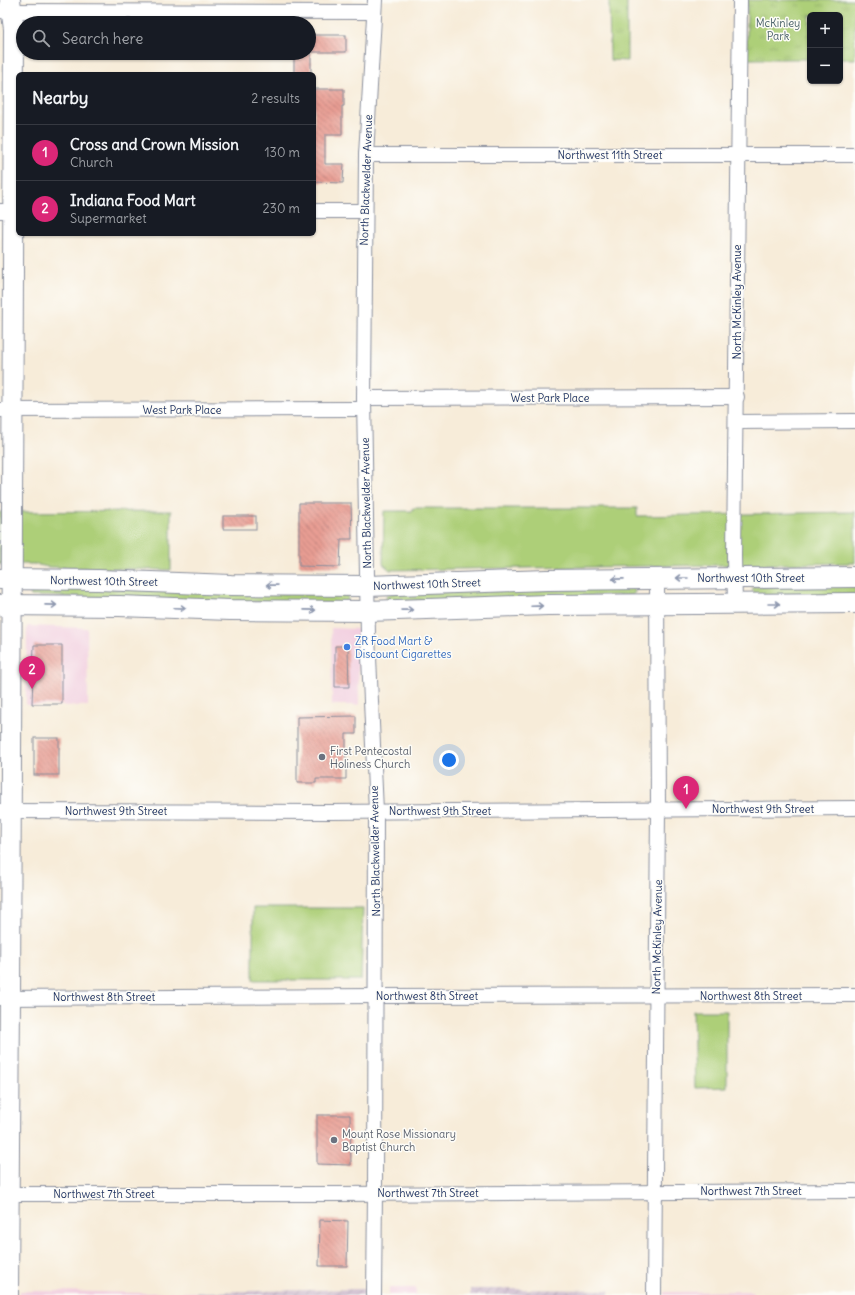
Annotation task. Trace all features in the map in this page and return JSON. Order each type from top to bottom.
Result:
[{"type":"main road","points":[[7,8],[14,28],[6,410],[4,1194],[8,1295]]},
{"type":"main road","name":"Northwest 10th Street","points":[[6,579],[106,580],[231,585],[367,586],[540,580],[855,577]]},
{"type":"main road","points":[[6,605],[119,606],[230,610],[368,611],[548,605],[855,603]]},
{"type":"street","name":"North McKinley Avenue","points":[[735,604],[740,0]]},
{"type":"street","points":[[7,8],[374,6]]},
{"type":"street","name":"North Blackwelder Avenue","points":[[374,6],[366,155],[364,404],[367,586],[376,811],[374,1295]]},
{"type":"street","name":"Northwest 11th Street","points":[[366,155],[855,155]]},
{"type":"street","points":[[316,211],[365,211]]},
{"type":"street","name":"West Park Place","points":[[6,410],[737,398]]},
{"type":"street","points":[[737,422],[855,421]]},
{"type":"street","name":"North McKinley Avenue","points":[[654,1295],[658,809],[657,578]]},
{"type":"street","name":"Northwest 9th Street","points":[[6,811],[376,811],[855,808]]},
{"type":"street","name":"Northwest 8th Street","points":[[5,998],[855,995]]},
{"type":"street","name":"Northwest 7th Street","points":[[4,1194],[855,1191]]},
{"type":"shaded area","points":[[27,626],[87,628],[88,706],[26,705]]},
{"type":"shaded area","points":[[331,628],[358,629],[359,705],[332,705]]},
{"type":"shaded area","points":[[389,1288],[416,1288],[416,1295],[389,1295]]},
{"type":"shaded area","points":[[364,1289],[364,1295],[196,1295],[197,1292]]},
{"type":"shaded area","points":[[470,1289],[609,1290],[609,1295],[470,1295]]},
{"type":"shaded area","points":[[20,1291],[141,1293],[197,1292],[196,1295],[20,1295]]},
{"type":"shaded area","points":[[753,1291],[753,1295],[665,1295],[665,1292]]},
{"type":"green space","points":[[609,0],[627,0],[627,61],[610,60]]},
{"type":"green space","name":"McKinley Park","points":[[747,0],[855,0],[855,59],[843,59],[843,12],[807,12],[807,59],[747,59]]},
{"type":"green space","points":[[413,508],[637,508],[637,516],[855,512],[855,563],[390,570],[383,564],[384,511],[413,511]]},
{"type":"green space","points":[[171,511],[171,570],[48,567],[34,564],[0,564],[0,512]]},
{"type":"green space","points":[[855,585],[855,595],[757,596],[752,590],[753,587]]},
{"type":"green space","points":[[34,587],[347,595],[348,599],[344,604],[31,596],[31,589]]},
{"type":"green space","points":[[634,588],[635,592],[633,595],[388,601],[386,597],[392,593]]},
{"type":"green space","points":[[253,908],[363,908],[361,980],[253,980]]},
{"type":"green space","points":[[693,1011],[727,1011],[727,1087],[695,1088]]},
{"type":"building","points":[[316,35],[346,35],[346,52],[316,52]]},
{"type":"building","points":[[294,60],[311,60],[311,72],[294,72]]},
{"type":"building","points":[[316,89],[344,89],[344,106],[342,106],[342,135],[325,135],[325,164],[344,164],[343,183],[316,182]]},
{"type":"building","points":[[299,503],[351,503],[352,539],[341,539],[340,567],[299,566]]},
{"type":"building","points":[[223,516],[256,516],[256,529],[223,529]]},
{"type":"building","points":[[34,645],[62,645],[62,704],[32,704]]},
{"type":"building","points":[[335,646],[347,646],[349,687],[335,687]]},
{"type":"building","name":"First Pentecostal Holiness Church","points":[[356,716],[356,734],[346,734],[346,779],[316,779],[316,783],[297,783],[297,717]]},
{"type":"building","points":[[34,738],[59,738],[59,775],[34,775]]},
{"type":"building","name":"Mount Rose Missionary Baptist Church","points":[[317,1115],[350,1115],[351,1165],[317,1164]]},
{"type":"building","points":[[320,1220],[348,1221],[347,1266],[319,1266]]},
{"type":"place","name":"ZR Food Mart & Discount Cigarettes","points":[[347,647]]},
{"type":"place","name":"Indiana Food Mart","points":[[32,689]]},
{"type":"place","name":"First Pentecostal Holiness Church","points":[[322,757]]},
{"type":"place","name":"Cross and Crown Mission","points":[[686,809]]},
{"type":"place","name":"Mount Rose Missionary Baptist Church","points":[[334,1140]]}]
